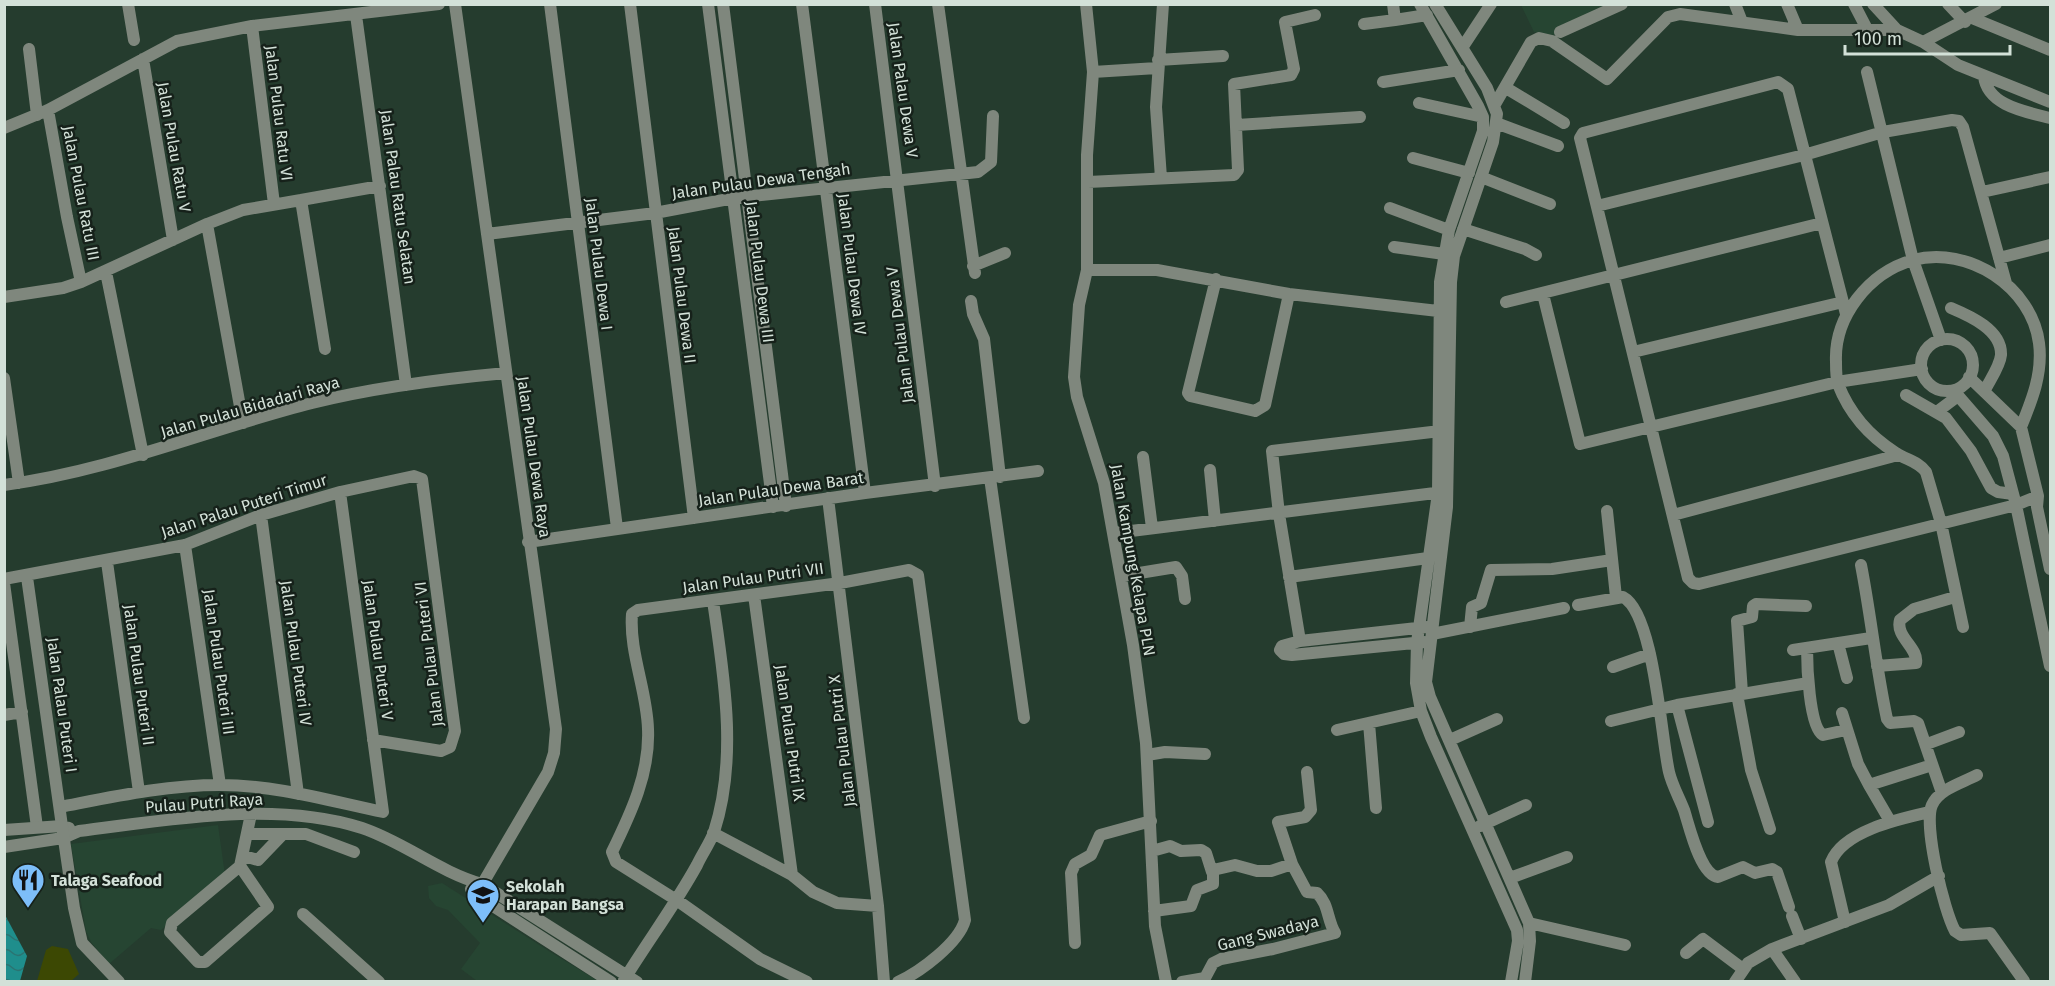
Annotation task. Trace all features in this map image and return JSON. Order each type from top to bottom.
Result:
[{"type":"street","points":[[129,4],[135,40]]},
{"type":"street","points":[[4,128],[43,112],[177,41],[252,26],[439,4]]},
{"type":"street","name":"Jalan Pulau Dewa Raya","points":[[455,4],[528,542],[556,729],[554,753],[548,772],[479,889]]},
{"type":"street","name":"Jalan Pulau Dewa I","points":[[549,4],[617,528]]},
{"type":"street","name":"Jalan Pulau Dewa II","points":[[630,4],[694,518]]},
{"type":"street","name":"Jalan Pulau Dewa III","points":[[708,4],[779,507]]},
{"type":"street","name":"Jalan Pulau Dewa III","points":[[723,4],[748,198],[779,507]]},
{"type":"street","name":"Jalan Pulau Dewa IV","points":[[802,4],[865,493]]},
{"type":"street","name":"Jalan Palau Dewa V","points":[[875,4],[898,181]]},
{"type":"street","points":[[938,4],[963,174],[967,229],[974,269],[1005,253]]},
{"type":"street","name":"Jalan Kampung Kelapa PLN","points":[[1086,4],[1093,72],[1088,182],[1088,270],[1078,316],[1074,377],[1077,398],[1102,474],[1115,533],[1133,645],[1147,755],[1154,910],[1159,955],[1166,981]]},
{"type":"street","points":[[1161,178],[1157,64],[1163,4]]},
{"type":"street","points":[[1393,4],[1395,20]]},
{"type":"street","points":[[1435,4],[1456,46],[1494,106],[1496,123],[1493,142],[1475,175]]},
{"type":"street","points":[[1456,46],[1491,4]]},
{"type":"street","points":[[1560,32],[1622,4]]},
{"type":"street","points":[[1735,4],[1742,22]]},
{"type":"street","points":[[1787,4],[1798,30]]},
{"type":"street","points":[[1854,4],[1868,31]]},
{"type":"street","points":[[1873,4],[1898,30],[1923,42],[1943,57],[2050,102]]},
{"type":"street","points":[[1948,4],[1968,20],[2050,50]]},
{"type":"street","points":[[1923,42],[1996,4]]},
{"type":"street","points":[[1494,106],[1531,42],[1539,38],[1552,41],[1603,79],[1607,79],[1677,9],[1798,30],[1898,30]]},
{"type":"street","points":[[1364,24],[1395,20],[1424,10],[1456,46],[1459,70],[1483,117],[1483,131],[1475,175],[1467,199],[1463,229],[1454,256],[1445,312],[1440,430],[1442,492],[1428,558],[1417,642],[1416,683],[1421,711],[1517,930],[1518,941],[1511,981]]},
{"type":"street","name":"Jalan Palau Ratu Selatan","points":[[356,15],[406,385]]},
{"type":"street","points":[[1088,182],[1234,176],[1238,170],[1235,82],[1291,75],[1294,69],[1285,22],[1315,15]]},
{"type":"street","name":"Jalan Pulau Ratu VI","points":[[252,26],[274,204]]},
{"type":"street","name":"Jalan Pulau Ratu III","points":[[29,50],[81,282]]},
{"type":"street","points":[[1093,72],[1223,56]]},
{"type":"street","name":"Jalan Pulau Ratu V","points":[[143,59],[161,181],[174,240]]},
{"type":"street","points":[[1383,82],[1459,70]]},
{"type":"street","points":[[1866,72],[1883,132],[1913,260],[1941,340]]},
{"type":"street","points":[[1984,76],[1989,88],[2003,103],[2050,118]]},
{"type":"street","points":[[1963,627],[1941,523],[1926,472],[1916,463],[1898,455],[1873,437],[1852,414],[1837,382],[1835,342],[1844,308],[1788,89],[1778,82],[1582,133],[1580,138],[1688,578],[1693,583],[1699,584],[1941,523],[2015,500],[2038,496]]},
{"type":"street","points":[[1506,87],[1564,123]]},
{"type":"street","points":[[1419,103],[1483,117]]},
{"type":"street","name":"Jalan Pulau Dewa Tengah","points":[[487,234],[655,213],[734,198],[978,172],[991,162],[993,116]]},
{"type":"street","points":[[1237,125],[1360,117]]},
{"type":"street","points":[[1597,206],[1804,155],[1883,132],[1952,120],[1959,121],[1982,192],[2006,283]]},
{"type":"street","points":[[1496,123],[1558,146]]},
{"type":"street","points":[[1413,158],[1475,175],[1550,204]]},
{"type":"street","points":[[1982,192],[2050,177]]},
{"type":"street","name":"Jalan Pulau Dewa V","points":[[898,181],[935,486]]},
{"type":"street","points":[[4,297],[63,288],[81,282],[207,224],[243,210],[380,186]]},
{"type":"street","points":[[1467,199],[1449,230],[1444,254],[1442,492],[1432,634],[1426,682],[1430,697],[1529,923],[1530,941],[1525,981]]},
{"type":"street","points":[[301,200],[325,349]]},
{"type":"street","points":[[1390,208],[1449,230]]},
{"type":"street","points":[[1506,302],[1822,223]]},
{"type":"street","points":[[207,224],[243,423]]},
{"type":"street","points":[[1463,229],[1525,249],[1536,255]]},
{"type":"street","points":[[1999,258],[2050,245]]},
{"type":"street","points":[[1394,247],[1444,254]]},
{"type":"street","points":[[1633,352],[1844,308],[1890,271],[1913,260],[1959,261],[1983,268],[2006,283],[2019,297],[2034,321],[2039,343],[2040,373],[2021,427]]},
{"type":"street","points":[[1088,270],[1157,270],[1289,294],[1445,312]]},
{"type":"street","points":[[106,272],[144,455]]},
{"type":"street","points":[[1216,279],[1188,393],[1190,396],[1255,411],[1265,405],[1289,294]]},
{"type":"street","points":[[1543,294],[1579,443],[1653,428],[1837,382],[1922,369]]},
{"type":"street","points":[[971,301],[973,314],[984,339],[995,477],[1024,718]]},
{"type":"street","points":[[1951,308],[1977,318],[1987,327],[2000,348],[2001,356],[1985,390]]},
{"type":"street","points":[[1938,411],[1956,394],[1965,384],[1973,370],[1973,359],[1961,343],[1941,340],[1926,350],[1922,369],[1925,378],[1933,386],[1956,394],[1993,436],[2003,456],[2015,500],[2050,666]]},
{"type":"street","name":"Jalan Pulau Bidadari Raya","points":[[4,485],[144,455],[314,402],[406,385],[506,373]]},
{"type":"street","points":[[1969,377],[2021,427],[2038,496],[2037,507],[2050,568]]},
{"type":"street","points":[[4,378],[19,483]]},
{"type":"street","points":[[1906,395],[1938,411],[1971,451],[1991,488],[2015,500]]},
{"type":"street","points":[[1300,641],[1279,514],[1272,456],[1274,450],[1440,430]]},
{"type":"street","points":[[1673,515],[1898,455]]},
{"type":"street","points":[[1143,457],[1152,528]]},
{"type":"street","points":[[1210,470],[1215,520]]},
{"type":"street","name":"Jalan Pulau Dewa Barat","points":[[528,542],[828,498],[1038,471]]},
{"type":"street","name":"Jalan Palau Puteri Timur","points":[[4,581],[186,545],[261,515],[340,492],[414,476],[423,479]]},
{"type":"street","name":"Jalan Pulau Puteri VI","points":[[373,740],[441,751],[450,747],[455,731],[423,479]]},
{"type":"street","name":"Jalan Pulau Puteri V","points":[[298,794],[383,812],[382,790],[373,740],[340,492]]},
{"type":"street","points":[[1115,533],[1442,492]]},
{"type":"street","name":"Jalan Pulau Putri X","points":[[828,498],[840,583],[885,981]]},
{"type":"street","points":[[1607,511],[1616,597]]},
{"type":"street","name":"Jalan Pulau Puteri IV","points":[[261,515],[298,794]]},
{"type":"street","name":"Jalan Pulau Puteri III","points":[[186,545],[220,785]]},
{"type":"street","points":[[1289,577],[1428,558]]},
{"type":"street","points":[[1470,627],[1472,607],[1481,603],[1491,570],[1552,569],[1612,560]]},
{"type":"street","name":"Jalan Pulau Puteri II","points":[[107,562],[139,792]]},
{"type":"street","points":[[1861,565],[1869,606],[1871,638],[1888,721],[1892,723],[1916,722],[1923,730],[1942,793]]},
{"type":"street","points":[[1121,576],[1176,567],[1182,576],[1185,599]]},
{"type":"street","name":"Jalan Pulau Putri VII","points":[[807,981],[760,958],[678,901],[616,862],[612,852],[635,806],[645,763],[648,729],[632,614],[638,610],[840,583],[909,570],[918,575],[965,920],[956,940],[909,977],[898,981]]},
{"type":"street","name":"Jalan Palau Puteri I","points":[[27,577],[74,908],[82,943],[118,981]]},
{"type":"street","points":[[4,581],[38,843]]},
{"type":"street","name":"Jalan Pulau Putri IX","points":[[754,595],[792,875]]},
{"type":"street","points":[[1578,605],[1616,597],[1628,600],[1650,654],[1669,774],[1695,845],[1709,872],[1718,877],[1743,867],[1755,873],[1772,869],[1777,872],[1801,939]]},
{"type":"street","points":[[1876,666],[1916,663],[1916,654],[1899,629],[1900,620],[1914,609],[1956,597]]},
{"type":"street","points":[[629,979],[678,901],[713,833],[723,791],[727,733],[726,694],[713,601]]},
{"type":"street","points":[[1770,829],[1751,770],[1739,693],[1737,621],[1752,617],[1753,606],[1756,604],[1806,606]]},
{"type":"street","points":[[1432,634],[1419,627],[1300,641],[1282,646],[1281,653],[1292,655],[1417,642],[1432,634],[1564,608]]},
{"type":"street","points":[[1793,650],[1871,638]]},
{"type":"street","points":[[1838,643],[1847,678]]},
{"type":"street","points":[[1807,648],[1808,683],[1820,734],[1846,730]]},
{"type":"street","points":[[1613,667],[1650,654]]},
{"type":"street","points":[[1611,721],[1659,708],[1808,683]]},
{"type":"street","points":[[1677,705],[1708,822]]},
{"type":"street","points":[[1337,730],[1421,711]]},
{"type":"street","points":[[4,714],[22,712]]},
{"type":"street","points":[[1842,713],[1858,764],[1890,821]]},
{"type":"street","points":[[1450,740],[1497,719]]},
{"type":"street","points":[[1369,723],[1377,808]]},
{"type":"street","points":[[1927,744],[1959,732]]},
{"type":"street","points":[[1147,755],[1165,752],[1205,754]]},
{"type":"street","points":[[1869,785],[1932,765]]},
{"type":"street","points":[[1212,872],[1235,865],[1257,872],[1271,871],[1292,864],[1278,822],[1305,817],[1311,810],[1307,772]]},
{"type":"street","points":[[1977,775],[1942,793],[1930,812],[1930,841],[1955,931],[1961,935],[1990,933],[2024,981]]},
{"type":"street","points":[[60,807],[139,792],[220,785],[298,794]]},
{"type":"street","points":[[1473,828],[1526,805]]},
{"type":"street","points":[[1845,922],[1832,859],[1844,843],[1890,821],[1930,812]]},
{"type":"street","points":[[242,861],[268,907],[205,962],[198,962],[170,932],[172,923],[242,861],[249,834],[251,813]]},
{"type":"street","name":"Pulau Putri Raya","points":[[4,830],[37,827],[62,832],[79,831],[251,813],[328,820],[394,840],[463,878],[611,981]]},
{"type":"street","points":[[1075,943],[1071,873],[1075,864],[1091,855],[1100,835],[1150,821]]},
{"type":"street","name":"Pulau Putri Raya","points":[[4,847],[38,843],[62,832]]},
{"type":"street","points":[[249,834],[281,836],[296,832],[354,852]]},
{"type":"street","points":[[713,833],[792,875],[813,892],[837,903],[878,906]]},
{"type":"street","points":[[242,861],[258,860],[281,836]]},
{"type":"street","points":[[1152,851],[1170,846],[1181,851],[1201,850],[1206,853],[1213,884],[1197,890],[1191,906],[1154,910]]},
{"type":"street","points":[[1510,878],[1566,857]]},
{"type":"street","name":"Gang Swadaya","points":[[1182,981],[1205,978],[1213,963],[1221,959],[1273,949],[1335,933],[1329,924],[1325,903],[1317,893],[1307,892],[1292,864]]},
{"type":"street","points":[[1735,981],[1743,969],[1755,958],[1772,948],[1889,905],[1940,876]]},
{"type":"street","name":"Pulau Putri Raya","points":[[479,889],[629,979]]},
{"type":"street","points":[[303,914],[379,981]]},
{"type":"street","points":[[1529,923],[1625,945]]},
{"type":"street","points":[[1686,953],[1703,939],[1743,969]]},
{"type":"street","points":[[1772,948],[1795,981]]},
{"type":"shaded area","points":[[1521,5],[1612,5],[1553,35],[1534,32]]},
{"type":"shaded area","points":[[218,825],[225,875],[161,930],[151,928],[109,964],[91,942],[86,931],[71,844]]},
{"type":"shaded area","name":"Sekolah Harapan Bangsa","points":[[442,883],[598,981],[477,981],[461,969],[480,943],[448,910],[436,906],[429,898],[428,886]]},
{"type":"green space","points":[[52,946],[68,949],[79,974],[71,981],[37,981],[46,950]]},
{"type":"water","points":[[4,913],[27,956],[20,981],[5,981]]},
{"type":"place","name":"Talaga Seafood","points":[[28,909]]},
{"type":"place","name":"Sekolah Harapan Bangsa","points":[[483,924]]}]
